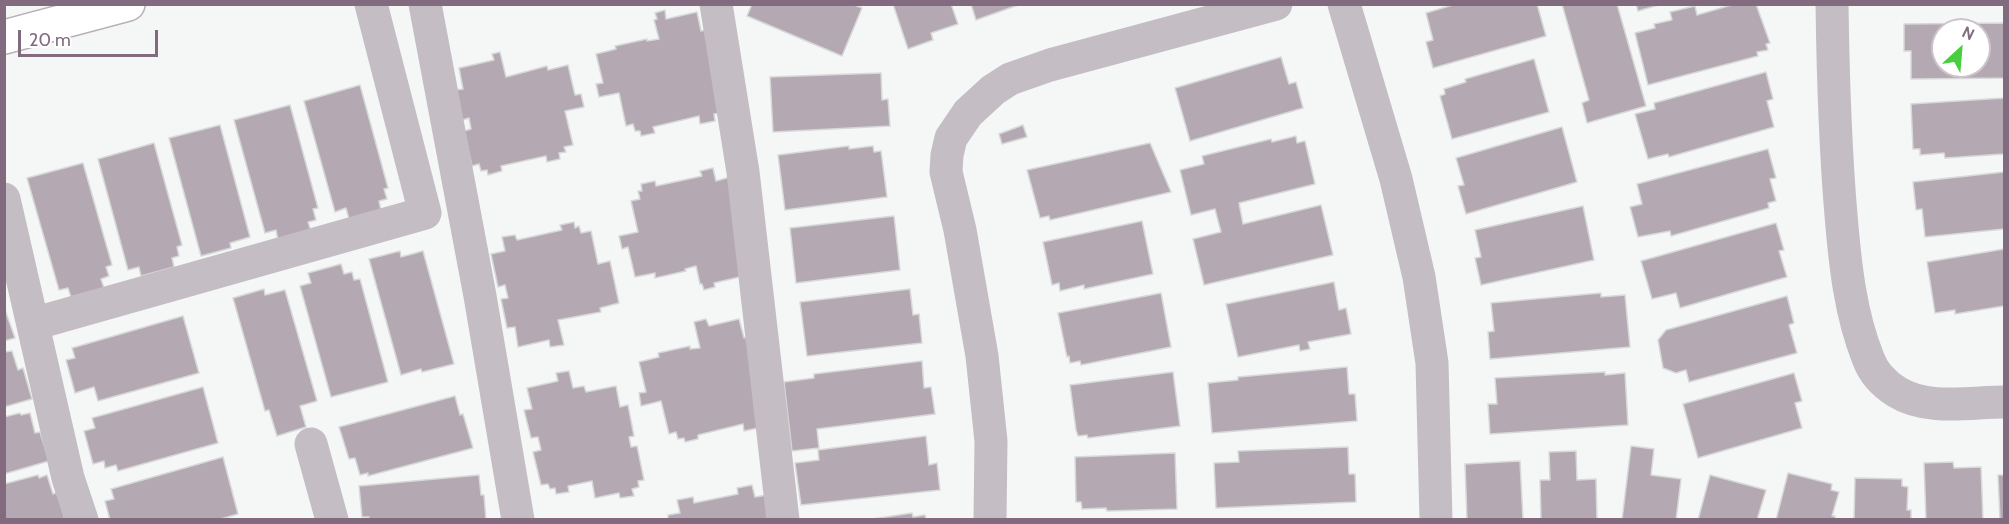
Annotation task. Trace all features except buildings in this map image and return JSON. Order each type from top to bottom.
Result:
[{"type":"main road","points":[[4,37],[128,4]]},
{"type":"lane","points":[[33,324],[424,213],[371,4]]},
{"type":"lane","points":[[425,4],[480,296],[518,519]]},
{"type":"lane","points":[[716,4],[743,172],[783,519]]},
{"type":"lane","points":[[990,519],[990,430],[982,356],[960,230],[946,172],[951,138],[968,113],[993,90],[1010,79],[1062,62],[1276,4]]},
{"type":"lane","points":[[1344,4],[1396,179],[1419,277],[1432,363],[1436,519]]},
{"type":"lane","points":[[1832,4],[1835,148],[1845,262],[1856,319],[1868,360],[1881,381],[1898,393],[1928,403],[2004,402]]},
{"type":"lane","points":[[4,198],[68,478],[82,519]]},
{"type":"lane","points":[[311,444],[332,519]]}]
